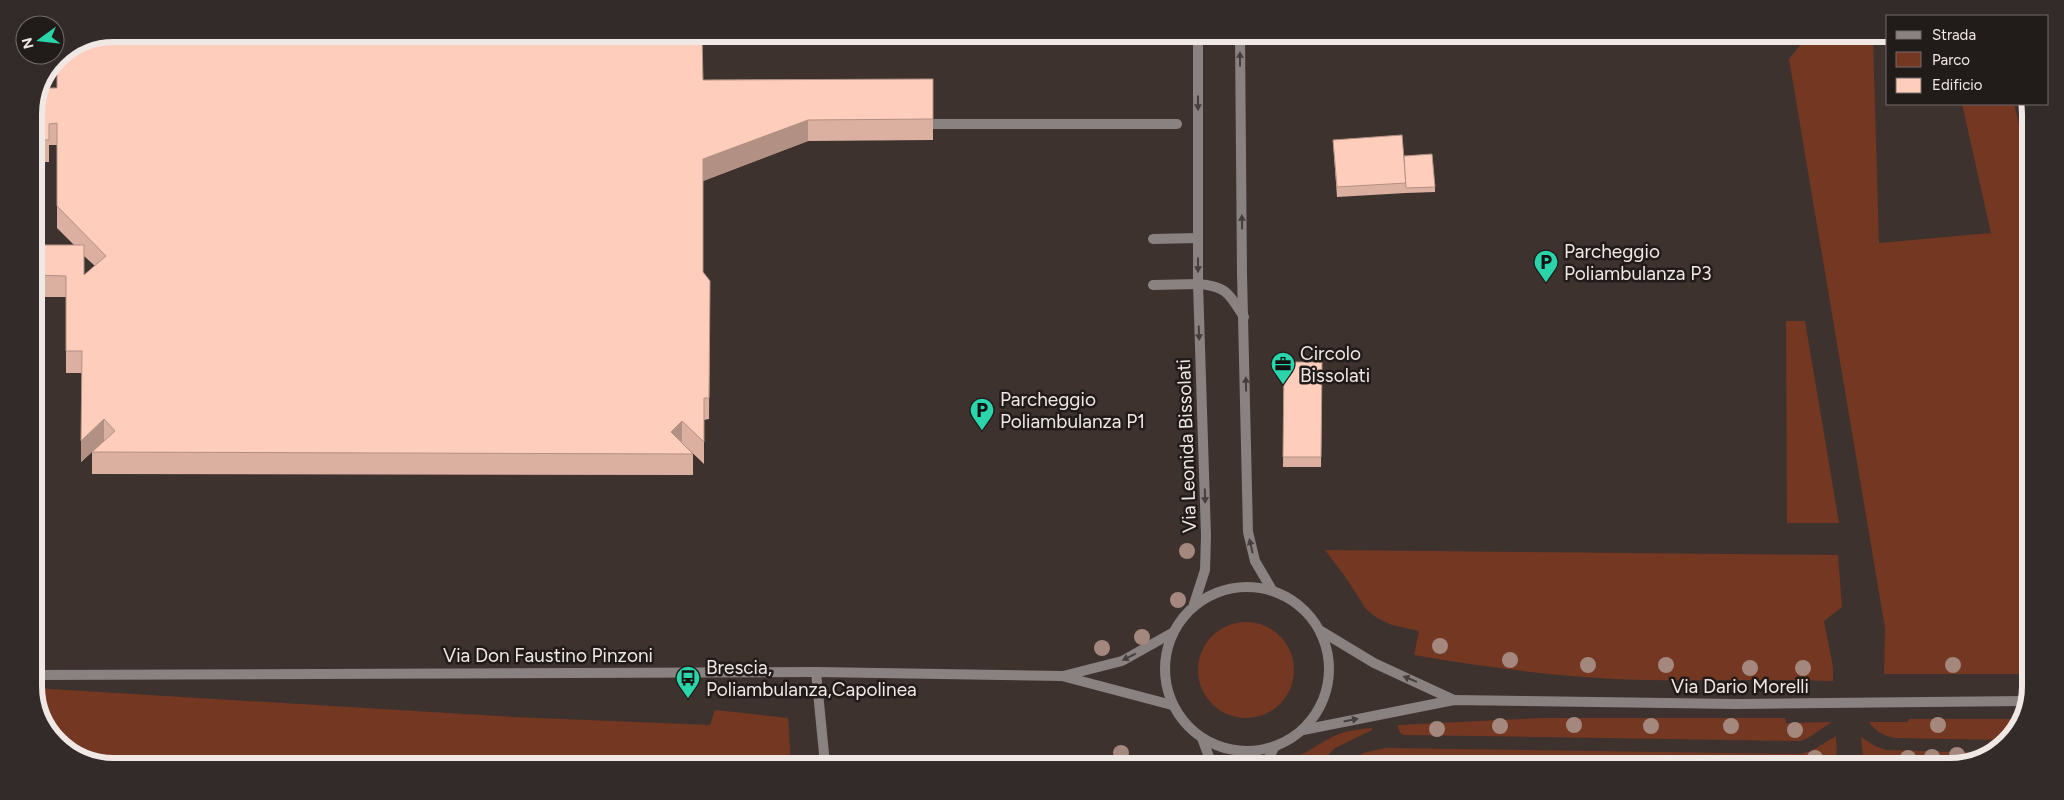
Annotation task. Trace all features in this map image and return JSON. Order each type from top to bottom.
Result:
[{"type":"street","name":"Via Leonida Bissolati","points":[[1194,604],[1205,570],[1206,536],[1198,284],[1198,42]]},
{"type":"street","points":[[1240,42],[1242,274],[1248,532],[1255,560],[1272,590]]},
{"type":"street","points":[[932,124],[1177,124]]},
{"type":"street","points":[[1153,238],[1198,238]]},
{"type":"street","points":[[1153,285],[1198,284],[1216,286],[1231,296],[1244,318]]},
{"type":"street","name":"Via Leonida Bissolati","points":[[1252,586],[1272,590],[1287,596],[1300,606],[1312,617],[1320,631],[1328,651],[1329,673],[1325,694],[1316,713],[1303,730],[1285,742],[1256,751],[1238,751],[1219,747],[1202,738],[1185,723],[1172,705],[1164,669],[1166,651],[1172,633],[1194,604],[1212,594],[1231,587],[1252,586]]},
{"type":"street","name":"Via Dario Morelli","points":[[1320,631],[1374,663],[1454,700]]},
{"type":"street","name":"Via Don Faustino Pinzoni","points":[[1062,676],[1122,661],[1172,633]]},
{"type":"street","points":[[816,672],[823,758]]},
{"type":"street","name":"Via Don Faustino Pinzoni","points":[[43,674],[816,672],[1062,676],[1172,705]]},
{"type":"street","name":"Via Dario Morelli","points":[[1303,730],[1454,700],[1737,704],[2020,701]]},
{"type":"street","name":"Via Leonida Bissolati","points":[[1202,738],[1210,758]]},
{"type":"street","points":[[1269,758],[1275,746]]},
{"type":"green space","points":[[1803,42],[1873,42],[1879,243],[1991,233],[1962,105],[2014,105],[2021,132],[2022,674],[1884,674],[1885,628],[1789,59]]},
{"type":"green space","points":[[1786,321],[1805,321],[1839,523],[1787,523]]},
{"type":"green space","points":[[1325,550],[1838,555],[1842,607],[1824,621],[1833,667],[1833,681],[1615,679],[1528,672],[1414,655],[1419,631],[1392,625],[1377,618],[1366,609]]},
{"type":"green space","points":[[1246,622],[1265,625],[1280,636],[1291,651],[1294,670],[1291,689],[1280,704],[1265,715],[1246,718],[1227,715],[1212,704],[1201,689],[1198,670],[1201,651],[1212,636],[1227,625]]},
{"type":"green space","points":[[43,689],[513,717],[710,725],[715,710],[788,718],[791,758],[114,758],[91,754],[67,740],[52,722],[46,709]]},
{"type":"green space","points":[[1542,718],[1785,718],[1786,723],[1832,722],[1808,738],[1800,741],[1404,735],[1400,733],[1398,727],[1398,725]]},
{"type":"green space","points":[[1909,719],[2013,719],[2007,730],[1997,740],[1896,738],[1881,733],[1869,722],[1908,722]]},
{"type":"green space","points":[[1372,728],[1372,730],[1335,748],[1325,758],[1295,758],[1326,740],[1352,730]]},
{"type":"green space","points":[[1836,736],[1837,758],[1355,758],[1363,753],[1385,748],[1800,754],[1811,751]]},
{"type":"green space","points":[[1861,737],[1875,746],[1886,750],[1976,753],[1950,758],[1863,758]]},
{"type":"building","points":[[114,42],[702,42],[703,80],[933,79],[933,119],[808,120],[703,159],[703,272],[710,281],[709,398],[704,398],[704,442],[682,421],[671,432],[693,454],[92,452],[115,431],[104,419],[81,441],[82,351],[66,351],[66,276],[42,275],[42,245],[84,245],[84,275],[106,256],[57,206],[57,123],[49,124],[49,140],[42,140],[42,114],[49,85],[49,88],[57,88],[57,71],[74,55],[87,48]]},
{"type":"building","points":[[1402,135],[1406,183],[1337,187],[1333,140]]},
{"type":"building","points":[[1432,154],[1435,187],[1406,188],[1404,156]]},
{"type":"building","points":[[42,335],[44,335],[43,351]]},
{"type":"building","points":[[1284,362],[1322,362],[1321,457],[1283,457]]},
{"type":"place","name":"Parcheggio Poliambulanza P3","points":[[1546,283]]},
{"type":"place","name":"Circolo Bissolati","points":[[1283,385]]},
{"type":"place","name":"Parcheggio Poliambulanza P1","points":[[982,431]]},
{"type":"place","name":"Brescia, Poliambulanza,Capolinea","points":[[688,699]]}]
